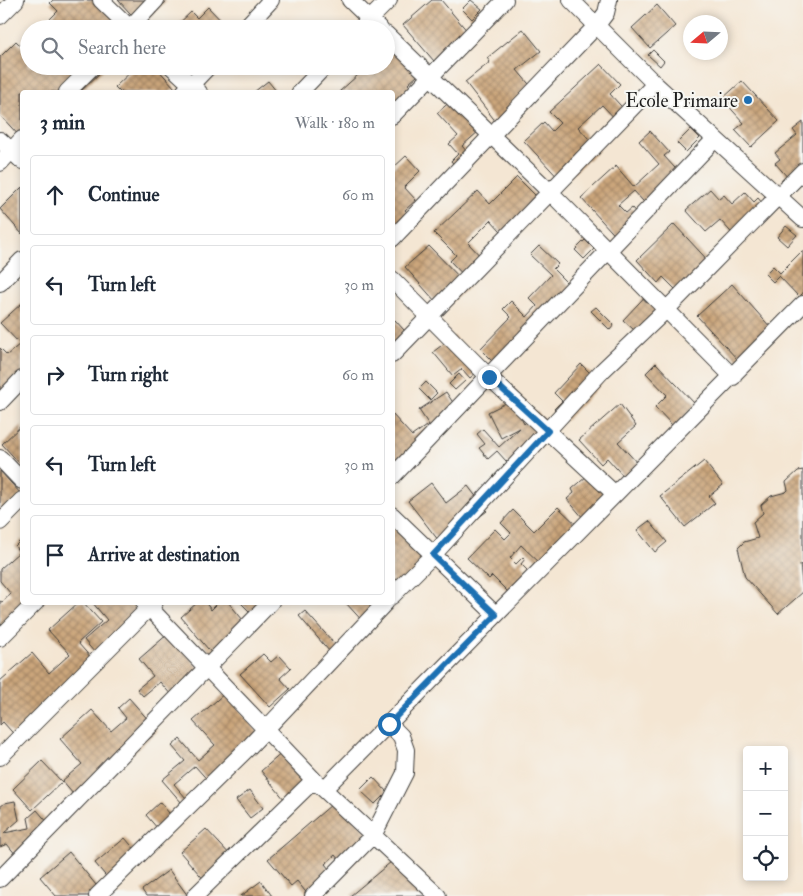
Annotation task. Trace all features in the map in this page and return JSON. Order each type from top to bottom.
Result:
[{"type":"street","points":[[0,16],[16,0]]},
{"type":"street","points":[[101,0],[122,20]]},
{"type":"street","points":[[137,20],[156,0]]},
{"type":"street","points":[[253,20],[272,0]]},
{"type":"street","points":[[350,0],[366,20]]},
{"type":"street","points":[[374,20],[389,0]]},
{"type":"street","points":[[395,113],[504,0]]},
{"type":"street","points":[[571,0],[655,84],[803,219]]},
{"type":"street","points":[[395,237],[597,25],[606,13],[609,0]]},
{"type":"street","points":[[395,42],[550,192],[733,377]]},
{"type":"street","points":[[70,90],[84,75]]},
{"type":"street","points":[[178,75],[191,90],[202,75]]},
{"type":"street","points":[[302,90],[316,75]]},
{"type":"street","points":[[395,351],[655,84]]},
{"type":"street","points":[[395,474],[715,139]]},
{"type":"street","points":[[0,163],[14,148]]},
{"type":"street","points":[[395,593],[433,555],[602,372],[667,309],[803,170]]},
{"type":"street","points":[[0,283],[20,262]]},
{"type":"street","points":[[395,282],[489,377],[615,494]]},
{"type":"street","points":[[195,896],[319,784],[389,724],[803,304]]},
{"type":"street","points":[[0,402],[20,381]]},
{"type":"street","points":[[0,458],[20,479]]},
{"type":"street","points":[[0,522],[20,502]]},
{"type":"street","points":[[395,517],[496,615]]},
{"type":"street","points":[[0,638],[33,605]]},
{"type":"street","points":[[0,757],[149,605],[264,729],[319,784],[374,834],[433,895]]},
{"type":"street","points":[[0,879],[268,605]]},
{"type":"street","points":[[97,896],[264,729],[383,605]]},
{"type":"street","points":[[313,896],[374,834],[406,773],[406,750],[400,736],[389,724]]},
{"type":"building","points":[[53,0],[100,0],[119,20],[49,20],[58,11],[50,3]]},
{"type":"building","points":[[118,0],[168,0],[146,20],[136,20]]},
{"type":"building","points":[[432,0],[441,0],[474,39],[440,68],[403,25]]},
{"type":"building","points":[[471,0],[482,9],[472,19],[462,9]]},
{"type":"building","points":[[657,5],[675,26],[650,48],[632,28]]},
{"type":"building","points":[[208,7],[220,20],[183,20],[191,12],[197,18]]},
{"type":"building","points":[[523,29],[541,51],[517,70],[539,96],[500,127],[465,82],[490,62],[487,58]]},
{"type":"building","points":[[16,41],[20,45],[20,75],[98,75],[82,90],[20,90],[20,137],[0,115],[0,57]]},
{"type":"building","points":[[395,50],[418,75],[408,84],[419,96],[395,116],[395,90],[341,90],[358,75],[395,75]]},
{"type":"building","points":[[653,50],[664,61],[660,66],[648,55]]},
{"type":"building","points":[[601,64],[620,84],[610,94],[630,116],[621,125],[602,105],[578,127],[599,150],[563,183],[524,141],[544,122],[552,131],[560,123],[549,112]]},
{"type":"building","points":[[128,75],[163,75],[175,88],[172,90],[118,90],[115,87]]},
{"type":"building","points":[[268,81],[275,90],[257,90]]},
{"type":"building","points":[[742,81],[779,121],[751,147],[735,130],[744,123],[722,99]]},
{"type":"building","points":[[452,100],[479,131],[462,146],[474,160],[461,172],[451,161],[458,154],[449,144],[458,136],[437,113]]},
{"type":"building","points":[[803,122],[803,167],[789,179],[775,163],[780,159],[775,153],[797,135],[793,130]]},
{"type":"building","points":[[691,129],[700,138],[686,152],[677,143]]},
{"type":"building","points":[[650,131],[669,152],[664,156],[685,179],[651,210],[634,191],[618,205],[626,213],[632,208],[644,222],[621,242],[581,198],[616,166],[634,187],[659,164],[639,141]]},
{"type":"building","points":[[406,156],[420,171],[404,187],[416,200],[405,210],[415,221],[395,240],[395,166]]},
{"type":"building","points":[[517,177],[545,205],[509,240],[491,220],[468,243],[486,262],[471,283],[450,261],[456,255],[434,233],[478,191],[490,204]]},
{"type":"building","points":[[20,189],[20,232],[0,209]]},
{"type":"building","points":[[710,189],[719,199],[724,195],[732,204],[745,192],[754,202],[758,198],[768,210],[739,241],[720,220],[706,232],[686,210]]},
{"type":"building","points":[[674,224],[714,267],[683,297],[663,277],[658,283],[637,260]]},
{"type":"building","points":[[786,226],[797,235],[787,246],[777,237]]},
{"type":"building","points":[[585,240],[594,249],[584,259],[575,250]]},
{"type":"building","points":[[429,246],[469,287],[443,310],[405,267]]},
{"type":"building","points":[[539,246],[558,264],[553,269],[575,291],[500,369],[480,349],[511,317],[503,309],[511,301],[527,317],[537,306],[529,298],[551,275],[530,255]]},
{"type":"building","points":[[803,250],[803,293],[799,297],[779,276],[773,282],[765,274],[773,266],[780,273]]},
{"type":"building","points":[[732,284],[772,329],[738,360],[697,316]]},
{"type":"building","points":[[653,288],[672,307],[643,338],[623,320]]},
{"type":"building","points":[[20,305],[20,344],[0,323]]},
{"type":"building","points":[[596,307],[614,325],[610,330],[591,311]]},
{"type":"building","points":[[395,320],[412,339],[395,350]]},
{"type":"building","points":[[454,336],[477,372],[470,378],[462,369],[453,376],[433,352]]},
{"type":"building","points":[[20,344],[20,390],[0,409],[0,348],[7,355]]},
{"type":"building","points":[[656,363],[696,405],[674,427],[655,407],[667,395],[646,373]]},
{"type":"building","points":[[581,364],[601,384],[566,421],[554,409],[562,401],[554,393]]},
{"type":"building","points":[[459,374],[465,381],[455,390],[449,384]]},
{"type":"building","points":[[426,382],[437,393],[430,400],[419,389]]},
{"type":"building","points":[[446,392],[462,416],[435,434],[419,410]]},
{"type":"building","points":[[512,400],[524,424],[537,412],[556,433],[515,471],[497,451],[488,459],[479,448],[485,444],[477,434],[483,429],[499,447],[520,428],[501,438],[488,412]]},
{"type":"building","points":[[620,404],[636,426],[618,442],[639,465],[625,478],[607,458],[601,464],[579,440]]},
{"type":"building","points":[[395,417],[412,436],[426,426],[434,435],[395,478]]},
{"type":"building","points":[[20,427],[20,464],[2,444]]},
{"type":"building","points":[[704,461],[723,485],[709,496],[715,503],[685,527],[660,496]]},
{"type":"building","points":[[595,469],[615,492],[584,519],[567,499],[574,493],[572,489]]},
{"type":"building","points":[[803,470],[803,567],[800,564],[803,592],[778,614],[745,577],[738,548],[744,542],[758,538],[753,522],[763,513],[761,505],[771,496],[786,492],[788,490],[786,482],[798,471]]},
{"type":"building","points":[[0,471],[20,493],[20,498],[0,529]]},
{"type":"building","points":[[431,483],[446,503],[468,486],[487,511],[442,545],[408,501]]},
{"type":"building","points":[[558,507],[580,528],[543,566],[521,545],[510,558],[516,564],[523,557],[525,559],[521,564],[532,575],[512,596],[492,576],[489,579],[467,558],[495,529],[505,539],[511,533],[501,523],[513,510],[534,531]]},
{"type":"building","points":[[649,521],[667,542],[655,552],[637,530]]},
{"type":"building","points":[[395,526],[430,564],[395,596]]},
{"type":"building","points":[[20,541],[20,605],[36,605],[0,633],[0,601],[2,602],[11,594],[0,581],[0,569],[19,552],[15,546]]},
{"type":"building","points":[[76,605],[86,605],[101,622],[78,643],[100,668],[19,740],[3,722],[0,725],[0,681],[32,653],[49,673],[70,654],[48,630]]},
{"type":"building","points":[[94,605],[139,605],[147,615],[100,659],[84,640],[107,620]]},
{"type":"building","points":[[195,605],[207,605],[211,610],[216,605],[230,605],[253,632],[219,662],[181,617]]},
{"type":"building","points":[[243,605],[258,605],[251,613]]},
{"type":"building","points":[[348,605],[388,605],[366,625]]},
{"type":"building","points":[[305,611],[343,653],[336,659],[299,616]]},
{"type":"building","points":[[169,633],[206,677],[177,702],[160,682],[143,696],[137,689],[153,676],[139,659]]},
{"type":"building","points":[[263,654],[271,662],[279,655],[291,668],[280,678],[290,689],[270,707],[240,674]]},
{"type":"building","points":[[225,693],[264,739],[211,784],[195,766],[174,784],[186,798],[188,810],[162,780],[185,761],[172,746],[180,739],[198,760],[215,745],[193,721]]},
{"type":"building","points":[[129,698],[158,731],[79,801],[62,781],[82,764],[60,739],[92,710],[111,731],[126,718],[118,708]]},
{"type":"building","points":[[290,746],[314,775],[285,800],[261,771]]},
{"type":"building","points":[[42,761],[62,782],[32,810],[13,789]]},
{"type":"building","points":[[373,777],[387,792],[375,804],[360,790]]},
{"type":"building","points":[[250,790],[263,808],[250,818],[236,800]]},
{"type":"building","points":[[338,799],[376,843],[346,869],[335,855],[325,864],[338,880],[309,896],[297,881],[291,886],[268,859]]},
{"type":"building","points":[[15,801],[19,820],[4,833],[30,828],[28,818],[37,810],[55,831],[21,861],[7,844],[0,847],[0,807],[5,803]]},
{"type":"building","points":[[160,802],[178,824],[164,836],[146,815]]},
{"type":"building","points":[[206,829],[233,858],[206,882],[180,852]]},
{"type":"building","points":[[125,838],[144,860],[114,886],[95,863]]},
{"type":"building","points":[[69,852],[105,896],[56,896],[40,877]]},
{"type":"building","points":[[397,857],[429,896],[350,896]]},
{"type":"building","points":[[169,870],[188,896],[146,896],[142,890]]},
{"type":"building","points":[[261,881],[272,896],[241,896]]},
{"type":"place","name":"Ecole Primaire","points":[[748,100]]},
{"type":"route","points":[[389,724],[496,615],[433,555],[548,431],[489,377]]}]
